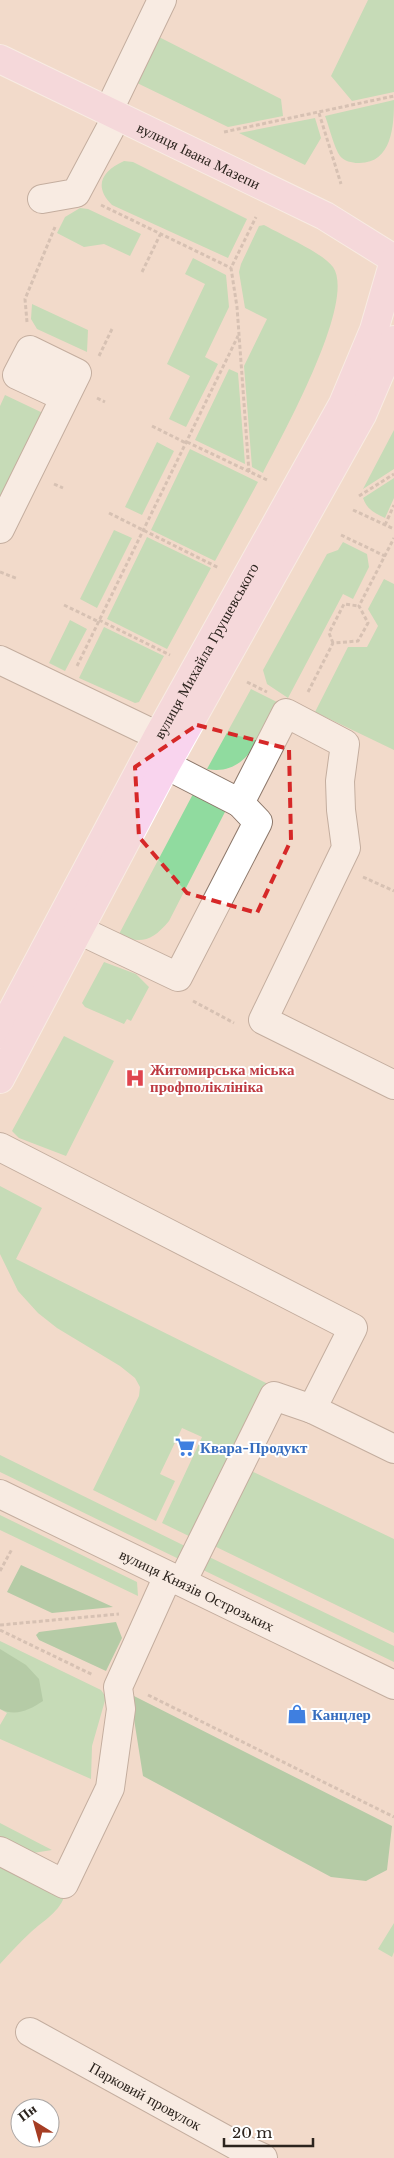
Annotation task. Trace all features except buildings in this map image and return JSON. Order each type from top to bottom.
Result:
[{"type":"main road","name":"вулиця Івана Мазепи","points":[[0,59],[325,216],[394,260]]},
{"type":"main road","name":"вулиця Михайла Грушевського","points":[[0,1034],[158,736],[344,404],[374,330],[394,260]]},
{"type":"main road","name":"вулиця Михайла Грушевського","points":[[0,1079],[166,765],[362,416],[394,340]]},
{"type":"street","points":[[62,195],[112,114],[162,0]]},
{"type":"street","points":[[0,529],[77,373],[30,350]]},
{"type":"street","points":[[0,660],[158,736]]},
{"type":"street","points":[[240,803],[286,713],[345,744],[340,781],[341,810],[346,848],[263,1020],[394,1085]]},
{"type":"street","points":[[79,930],[178,977],[258,822],[240,803],[166,765]]},
{"type":"street","points":[[0,1147],[353,1328],[312,1409]]},
{"type":"street","points":[[0,1851],[64,1884],[110,1788],[121,1709],[120,1684],[174,1579],[274,1396],[312,1409],[394,1450]]},
{"type":"street","name":"вулиця Князів Острозьких","points":[[0,1494],[394,1685]]},
{"type":"street","name":"Парковий провулок","points":[[30,2032],[239,2147],[263,2158]]},
{"type":"path","points":[[224,132],[394,96]]},
{"type":"path","points":[[319,113],[341,184]]},
{"type":"path","points":[[30,350],[25,300],[62,195],[160,235],[231,268]]},
{"type":"path","points":[[249,472],[237,306],[231,268],[256,217]]},
{"type":"path","points":[[142,272],[160,235]]},
{"type":"path","points":[[75,670],[238,336]]},
{"type":"path","points":[[152,426],[267,480]]},
{"type":"path","points":[[359,496],[394,474]]},
{"type":"path","points":[[385,525],[394,505]]},
{"type":"path","points":[[353,510],[394,529]]},
{"type":"path","points":[[109,513],[219,568]]},
{"type":"path","points":[[341,535],[385,556]]},
{"type":"path","points":[[359,606],[394,538]]},
{"type":"path","points":[[0,572],[18,580]]},
{"type":"path","points":[[294,718],[333,643],[329,633],[344,604],[359,606]]},
{"type":"path","points":[[64,605],[171,655]]},
{"type":"path","points":[[333,643],[358,641],[368,623],[359,606]]},
{"type":"path","points":[[178,977],[179,994],[239,1026],[263,1020]]},
{"type":"path","points":[[0,1571],[12,1549]]},
{"type":"path","points":[[0,1625],[125,1614]]},
{"type":"path","points":[[0,1630],[120,1684],[394,1817]]},
{"type":"highlighted area","points":[[197,725],[289,749],[291,840],[257,913],[187,893],[139,837],[135,767]]},
{"type":"green space","points":[[368,0],[394,0],[394,92],[352,101],[331,76]]},
{"type":"green space","points":[[157,36],[281,99],[283,116],[228,127],[135,82]]},
{"type":"green space","points":[[394,100],[392,132],[389,142],[378,157],[369,162],[358,163],[342,158],[336,148],[325,116]]},
{"type":"green space","points":[[315,118],[321,138],[305,165],[239,133]]},
{"type":"green space","points":[[124,161],[133,162],[247,219],[228,258],[112,205],[103,192],[103,180],[110,169]]},
{"type":"green space","points":[[80,208],[88,209],[141,234],[130,256],[104,244],[84,247],[57,233],[65,217]]},
{"type":"green space","points":[[264,225],[311,250],[328,262],[333,267],[338,284],[335,309],[314,370],[263,473],[252,467],[244,366],[267,319],[245,308],[239,272],[259,226]]},
{"type":"green space","points":[[193,258],[226,275],[229,307],[205,357],[218,364],[186,427],[169,419],[190,376],[167,364],[205,284],[185,274]]},
{"type":"green space","points":[[32,304],[88,330],[87,352],[37,329],[31,319]]},
{"type":"green space","points":[[229,369],[238,373],[245,464],[195,440]]},
{"type":"green space","points":[[5,395],[45,414],[0,502],[0,406]]},
{"type":"green space","points":[[394,430],[394,469],[363,489]]},
{"type":"green space","points":[[157,442],[174,451],[142,515],[125,507]]},
{"type":"green space","points":[[190,449],[258,482],[215,561],[151,530]]},
{"type":"green space","points":[[394,478],[394,498],[385,518],[369,508],[363,498]]},
{"type":"green space","points":[[114,530],[132,538],[97,608],[80,599]]},
{"type":"green space","points":[[147,537],[211,568],[167,649],[107,619]]},
{"type":"green space","points":[[343,542],[367,554],[369,567],[353,599],[343,594],[288,698],[267,684],[263,670],[327,554],[338,550]]},
{"type":"green space","points":[[384,579],[394,584],[394,750],[315,712],[348,647],[367,647],[378,626],[368,609]]},
{"type":"green space","points":[[70,620],[87,629],[65,671],[49,663]]},
{"type":"green space","points":[[104,627],[164,656],[139,702],[135,703],[79,678]]},
{"type":"green space","points":[[251,689],[277,702],[259,738],[252,750],[233,766],[221,770],[207,769]]},
{"type":"green space","points":[[193,794],[226,810],[169,921],[152,937],[146,939],[134,940],[118,936]]},
{"type":"green space","points":[[104,962],[136,974],[149,987],[131,1021],[127,1019],[124,1024],[85,1007],[82,1003]]},
{"type":"green space","points":[[64,1036],[114,1061],[66,1156],[19,1138],[12,1131]]},
{"type":"green space","points":[[0,1186],[42,1208],[16,1259],[270,1385],[195,1539],[162,1523],[202,1437],[182,1428],[160,1474],[175,1481],[156,1521],[93,1490],[139,1396],[140,1387],[135,1378],[120,1366],[57,1328],[38,1313],[18,1291],[0,1254]]},
{"type":"green space","points":[[0,1455],[189,1548],[183,1561],[0,1472]]},
{"type":"green space","points":[[247,1469],[394,1539],[394,1633],[210,1544]]},
{"type":"green space","points":[[0,1515],[137,1582],[138,1596],[0,1530]]},
{"type":"green space","points":[[205,1555],[394,1646],[394,1662],[201,1569]]},
{"type":"green space","points":[[21,1565],[113,1607],[52,1613],[7,1592]]},
{"type":"green space","points":[[116,1622],[122,1638],[106,1671],[39,1640],[36,1635],[39,1632]]},
{"type":"green space","points":[[0,1641],[101,1690],[106,1697],[92,1746],[91,1779],[0,1739],[0,1725],[7,1713],[0,1709]]},
{"type":"green space","points":[[0,1649],[26,1665],[39,1679],[43,1701],[33,1707],[17,1712],[0,1709]]},
{"type":"green space","points":[[130,1694],[392,1826],[387,1870],[366,1881],[331,1877],[143,1776]]},
{"type":"green space","points":[[0,1823],[52,1850],[33,1853],[0,1836]]},
{"type":"green space","points":[[0,1857],[65,1894],[56,1911],[27,1936],[0,1964]]},
{"type":"green space","points":[[394,1923],[394,1952],[392,1957],[378,1949]]},
{"type":"place","name":"Житомирська міська профполіклініка","points":[[135,1078]]},
{"type":"place","name":"Квара-Продукт","points":[[185,1447]]},
{"type":"place","name":"Канцлер","points":[[297,1714]]}]
